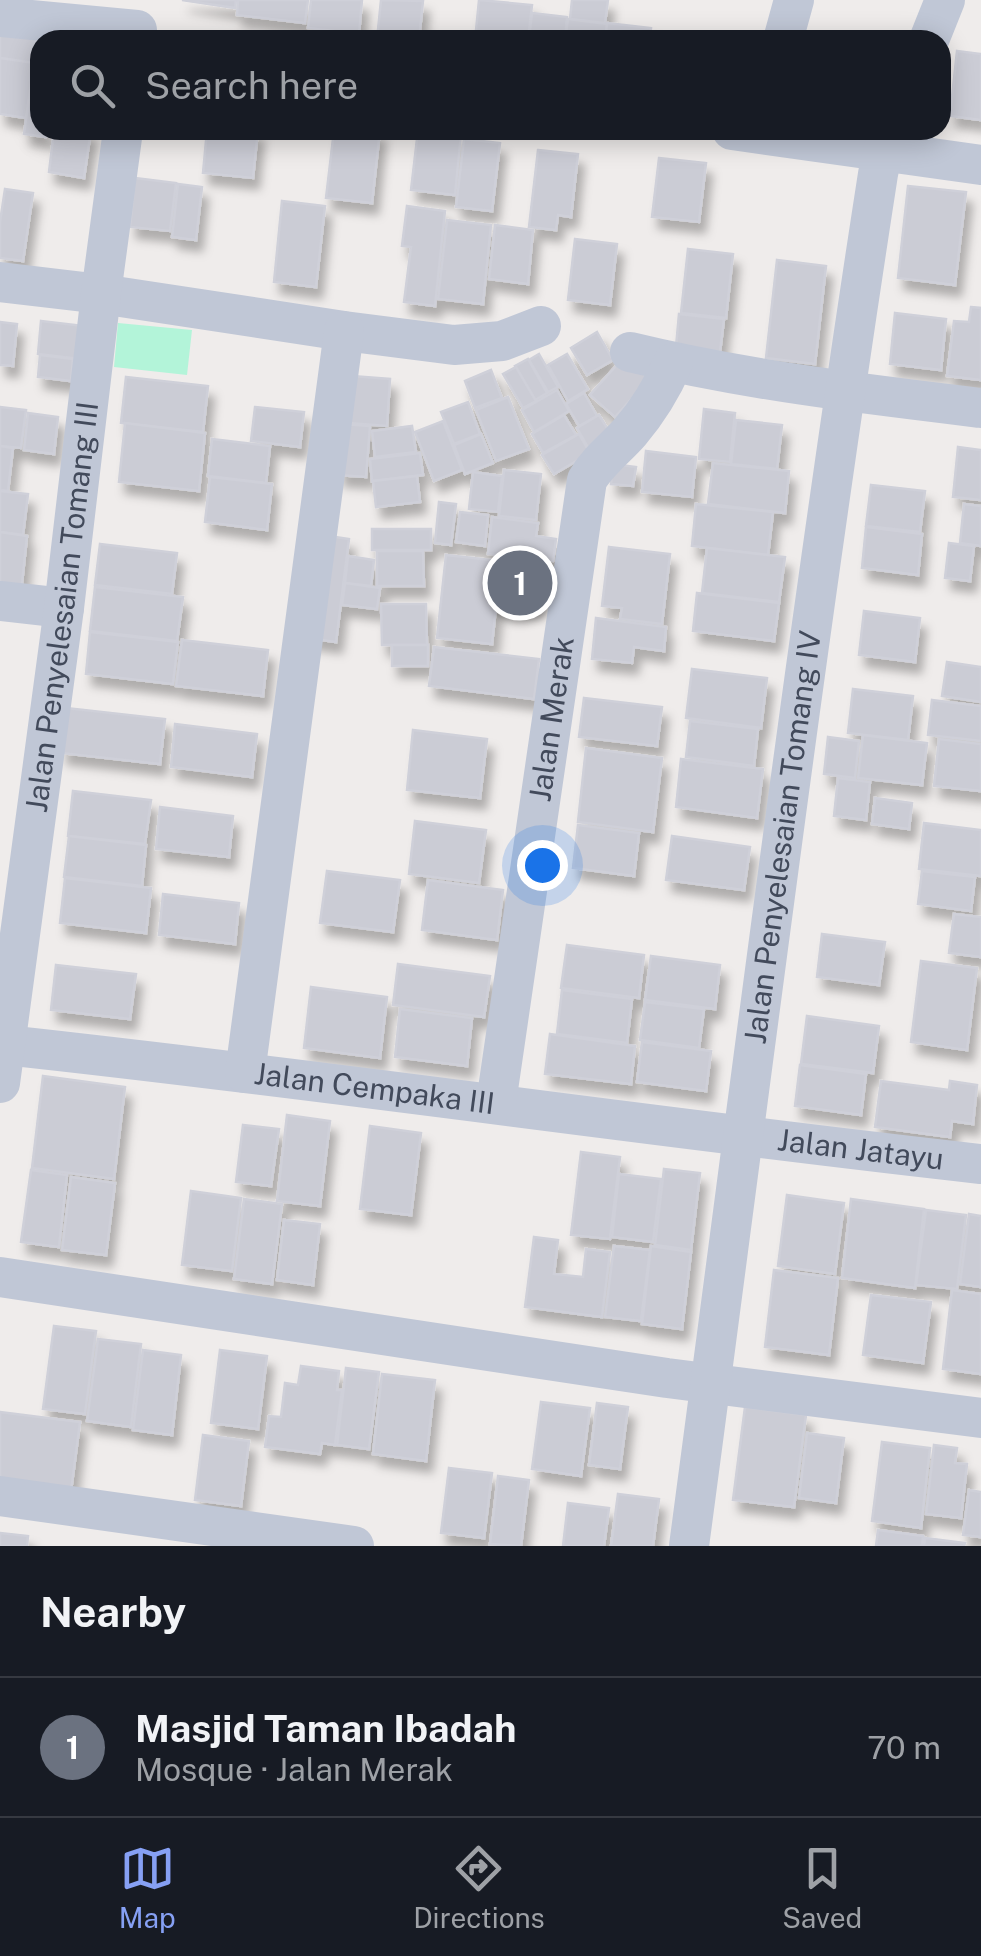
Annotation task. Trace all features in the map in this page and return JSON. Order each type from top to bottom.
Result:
[{"type":"street","points":[[786,30],[794,0]]},
{"type":"street","points":[[932,30],[945,0]]},
{"type":"street","points":[[0,17],[138,24]]},
{"type":"street","name":"Jalan Penyelesaian Tomang III","points":[[2,1064],[123,140]]},
{"type":"street","points":[[887,140],[981,164]]},
{"type":"street","name":"Jalan Penyelesaian Tomang IV","points":[[690,1546],[844,391],[887,140]]},
{"type":"street","points":[[0,282],[454,345],[502,341],[541,326]]},
{"type":"street","points":[[246,1073],[344,331]]},
{"type":"street","points":[[630,352],[844,391],[981,408]]},
{"type":"street","name":"Jalan Merak","points":[[496,1103],[588,480],[594,468],[650,407],[673,362]]},
{"type":"street","points":[[0,601],[64,608]]},
{"type":"street","name":"Jalan Cempaka III","points":[[2,1064],[246,1073],[742,1137]]},
{"type":"street","name":"Jalan Jatayu","points":[[742,1137],[981,1164]]},
{"type":"street","points":[[0,1276],[711,1384],[981,1418]]},
{"type":"street","points":[[0,1496],[354,1546]]},
{"type":"green space","points":[[118,323],[192,330],[187,375],[114,367]]},
{"type":"building","points":[[182,0],[236,0],[235,8]]},
{"type":"building","points":[[238,0],[308,0],[305,23],[237,15]]},
{"type":"building","points":[[311,0],[362,0],[359,30],[308,28]]},
{"type":"building","points":[[381,0],[423,1],[420,30],[378,30]]},
{"type":"building","points":[[479,0],[532,5],[529,30],[476,30]]},
{"type":"building","points":[[572,0],[608,0],[605,23],[570,19]]},
{"type":"building","points":[[532,13],[567,17],[566,30],[530,30]]},
{"type":"building","points":[[568,19],[607,24],[606,30],[566,30]]},
{"type":"building","points":[[607,23],[651,28],[651,30],[607,30]]},
{"type":"building","points":[[0,27],[30,31],[30,63],[0,58]]},
{"type":"building","points":[[957,51],[981,54],[981,120],[951,116]]},
{"type":"building","points":[[0,58],[30,62],[26,118],[0,114]]},
{"type":"building","points":[[30,91],[30,135],[24,134]]},
{"type":"building","points":[[53,140],[90,140],[84,178],[49,172]]},
{"type":"building","points":[[206,140],[257,140],[253,178],[203,173]]},
{"type":"building","points":[[333,140],[379,140],[372,203],[326,198]]},
{"type":"building","points":[[417,140],[460,140],[455,195],[411,190]]},
{"type":"building","points":[[464,140],[500,143],[492,211],[456,207]]},
{"type":"building","points":[[538,150],[578,154],[571,217],[558,215],[556,230],[529,227]]},
{"type":"building","points":[[659,158],[706,163],[699,222],[652,217]]},
{"type":"building","points":[[135,178],[176,183],[170,231],[130,227]]},
{"type":"building","points":[[178,184],[202,187],[196,240],[172,237]]},
{"type":"building","points":[[908,186],[966,192],[955,285],[898,278]]},
{"type":"building","points":[[5,189],[33,193],[23,261],[0,258]]},
{"type":"building","points":[[282,201],[325,206],[316,287],[274,282]]},
{"type":"building","points":[[407,206],[445,211],[435,306],[404,302],[411,247],[402,246]]},
{"type":"building","points":[[447,220],[491,225],[483,304],[438,299]]},
{"type":"building","points":[[495,225],[533,230],[528,284],[489,279]]},
{"type":"building","points":[[575,239],[617,244],[610,305],[568,300]]},
{"type":"building","points":[[688,249],[733,254],[726,318],[681,313]]},
{"type":"building","points":[[777,260],[826,266],[815,364],[766,358]]},
{"type":"building","points":[[971,307],[981,308],[981,380],[947,376],[954,321],[969,322]]},
{"type":"building","points":[[895,313],[946,319],[941,370],[890,364]]},
{"type":"building","points":[[679,314],[724,319],[720,352],[676,347]]},
{"type":"building","points":[[41,321],[84,326],[80,359],[38,354]]},
{"type":"building","points":[[0,322],[17,324],[13,366],[0,365]]},
{"type":"building","points":[[597,332],[613,360],[587,375],[571,348]]},
{"type":"building","points":[[539,354],[558,387],[548,392],[529,360]]},
{"type":"building","points":[[567,354],[588,389],[568,401],[548,365]]},
{"type":"building","points":[[40,355],[73,359],[71,381],[38,377]]},
{"type":"building","points":[[624,357],[649,379],[615,417],[590,395]]},
{"type":"building","points":[[528,359],[547,393],[535,400],[515,366]]},
{"type":"building","points":[[516,367],[536,401],[523,408],[503,374]]},
{"type":"building","points":[[491,370],[502,398],[475,408],[465,381]]},
{"type":"building","points":[[352,376],[390,379],[387,426],[348,423]]},
{"type":"building","points":[[126,377],[208,386],[203,432],[121,423]]},
{"type":"building","points":[[557,390],[569,411],[534,432],[522,410]]},
{"type":"building","points":[[584,393],[597,416],[579,426],[566,404]]},
{"type":"building","points":[[508,397],[529,449],[496,461],[476,410]]},
{"type":"building","points":[[468,402],[480,434],[454,444],[441,412]]},
{"type":"building","points":[[0,407],[26,410],[21,448],[0,446]]},
{"type":"building","points":[[255,407],[304,412],[300,447],[251,441]]},
{"type":"building","points":[[704,409],[735,413],[730,462],[699,459]]},
{"type":"building","points":[[28,413],[58,417],[54,454],[24,450]]},
{"type":"building","points":[[564,415],[576,435],[543,453],[532,434]]},
{"type":"building","points":[[599,415],[612,436],[589,449],[577,428]]},
{"type":"building","points":[[736,420],[782,425],[777,469],[731,464]]},
{"type":"building","points":[[443,421],[462,470],[434,481],[415,432]]},
{"type":"building","points":[[125,423],[205,433],[199,491],[119,482]]},
{"type":"building","points":[[342,424],[370,426],[366,477],[338,475]]},
{"type":"building","points":[[412,426],[416,452],[375,457],[372,431]]},
{"type":"building","points":[[481,434],[493,463],[465,474],[454,445]]},
{"type":"building","points":[[579,434],[590,453],[554,474],[542,455]]},
{"type":"building","points":[[212,439],[270,446],[266,483],[208,476]]},
{"type":"building","points":[[0,446],[13,448],[8,491],[0,490]]},
{"type":"building","points":[[958,447],[981,450],[981,500],[953,497]]},
{"type":"building","points":[[646,451],[696,457],[692,497],[642,492]]},
{"type":"building","points":[[420,453],[423,475],[372,481],[370,459]]},
{"type":"building","points":[[713,463],[789,471],[785,513],[708,504]]},
{"type":"building","points":[[613,464],[636,467],[633,486],[611,484]]},
{"type":"building","points":[[504,470],[541,474],[536,520],[499,516]]},
{"type":"building","points":[[473,472],[502,476],[498,512],[469,509]]},
{"type":"building","points":[[417,476],[420,502],[376,507],[373,481]]},
{"type":"building","points":[[210,477],[272,484],[267,530],[205,522]]},
{"type":"building","points":[[871,485],[925,491],[920,532],[866,526]]},
{"type":"building","points":[[0,491],[28,494],[23,535],[0,532]]},
{"type":"building","points":[[439,502],[456,504],[451,545],[435,543]]},
{"type":"building","points":[[696,504],[773,512],[768,555],[692,546]]},
{"type":"building","points":[[964,504],[981,506],[981,546],[960,543]]},
{"type":"building","points":[[460,512],[488,515],[485,546],[456,542]]},
{"type":"building","points":[[492,517],[538,523],[536,536],[556,539],[553,561],[488,554]]},
{"type":"building","points":[[866,527],[922,534],[918,575],[862,568]]},
{"type":"building","points":[[372,529],[431,529],[431,550],[372,550]]},
{"type":"building","points":[[0,532],[27,536],[21,593],[0,591]]},
{"type":"building","points":[[322,535],[349,539],[336,642],[308,638]]},
{"type":"building","points":[[949,543],[974,546],[970,581],[945,578]]},
{"type":"building","points":[[100,544],[177,553],[172,594],[95,585]]},
{"type":"building","points":[[609,547],[670,554],[662,624],[620,619],[622,608],[602,606]]},
{"type":"building","points":[[707,548],[785,557],[779,602],[702,593]]},
{"type":"building","points":[[377,551],[423,551],[424,586],[377,586]]},
{"type":"building","points":[[446,555],[501,561],[492,644],[437,638]]},
{"type":"building","points":[[348,556],[374,560],[371,586],[345,583]]},
{"type":"building","points":[[502,557],[542,562],[537,607],[497,603]]},
{"type":"building","points":[[345,583],[380,588],[377,609],[342,605]]},
{"type":"building","points":[[95,587],[183,597],[177,641],[90,631]]},
{"type":"building","points":[[697,593],[779,603],[774,641],[693,631]]},
{"type":"building","points":[[381,604],[426,604],[427,645],[382,645]]},
{"type":"building","points":[[864,611],[920,618],[915,662],[859,655]]},
{"type":"building","points":[[596,618],[666,627],[664,651],[634,647],[632,663],[592,659]]},
{"type":"building","points":[[90,632],[178,642],[173,684],[86,674]]},
{"type":"building","points":[[182,640],[268,650],[263,696],[176,686]]},
{"type":"building","points":[[392,645],[428,645],[428,666],[392,666]]},
{"type":"building","points":[[434,647],[539,659],[534,699],[429,686]]},
{"type":"building","points":[[947,662],[981,667],[981,702],[942,696]]},
{"type":"building","points":[[692,669],[767,678],[761,728],[686,718]]},
{"type":"building","points":[[853,689],[913,696],[908,740],[848,733]]},
{"type":"building","points":[[584,698],[662,707],[657,746],[579,737]]},
{"type":"building","points":[[932,700],[981,706],[981,741],[928,735]]},
{"type":"building","points":[[66,708],[165,719],[160,764],[61,753]]},
{"type":"building","points":[[690,721],[758,729],[754,766],[686,757]]},
{"type":"building","points":[[175,724],[257,734],[252,777],[171,767]]},
{"type":"building","points":[[413,730],[487,739],[480,798],[407,790]]},
{"type":"building","points":[[863,735],[927,743],[922,785],[858,778]]},
{"type":"building","points":[[828,737],[859,741],[855,778],[824,774]]},
{"type":"building","points":[[939,739],[981,744],[981,791],[934,786]]},
{"type":"building","points":[[586,748],[662,758],[653,832],[578,822]]},
{"type":"building","points":[[681,759],[763,769],[757,818],[676,807]]},
{"type":"building","points":[[838,778],[870,782],[866,820],[834,816]]},
{"type":"building","points":[[73,791],[151,800],[145,844],[68,836]]},
{"type":"building","points":[[875,798],[912,803],[909,829],[872,824]]},
{"type":"building","points":[[160,807],[233,816],[229,857],[156,849]]},
{"type":"building","points":[[415,821],[486,830],[479,883],[409,874]]},
{"type":"building","points":[[924,823],[981,830],[981,876],[919,869]]},
{"type":"building","points":[[578,825],[639,833],[634,876],[573,868]]},
{"type":"building","points":[[69,836],[146,845],[142,886],[64,877]]},
{"type":"building","points":[[672,836],[750,847],[744,890],[666,880]]},
{"type":"building","points":[[327,871],[400,880],[393,932],[320,923]]},
{"type":"building","points":[[922,871],[975,877],[971,911],[918,904]]},
{"type":"building","points":[[65,878],[151,888],[146,933],[60,923]]},
{"type":"building","points":[[428,880],[503,890],[497,940],[422,930]]},
{"type":"building","points":[[163,894],[239,903],[235,944],[159,935]]},
{"type":"building","points":[[954,914],[981,917],[981,957],[949,953]]},
{"type":"building","points":[[822,934],[885,942],[879,985],[817,977]]},
{"type":"building","points":[[567,945],[644,955],[639,998],[561,988]]},
{"type":"building","points":[[651,956],[720,965],[715,1009],[645,1000]]},
{"type":"building","points":[[921,961],[977,968],[967,1050],[911,1042]]},
{"type":"building","points":[[398,964],[490,976],[484,1017],[393,1005]]},
{"type":"building","points":[[56,965],[136,974],[130,1019],[51,1010]]},
{"type":"building","points":[[311,987],[387,997],[380,1058],[304,1048]]},
{"type":"building","points":[[562,990],[632,999],[627,1043],[557,1034]]},
{"type":"building","points":[[645,1002],[704,1009],[699,1048],[640,1040]]},
{"type":"building","points":[[400,1009],[472,1018],[467,1066],[395,1057]]},
{"type":"building","points":[[807,1016],[879,1026],[873,1073],[801,1064]]},
{"type":"building","points":[[550,1034],[635,1046],[631,1084],[545,1074]]},
{"type":"building","points":[[642,1042],[711,1051],[706,1091],[637,1082]]},
{"type":"building","points":[[800,1065],[866,1074],[861,1115],[795,1106]]},
{"type":"building","points":[[43,1076],[125,1087],[114,1179],[32,1168]]},
{"type":"building","points":[[881,1081],[949,1090],[950,1081],[977,1085],[973,1124],[952,1121],[950,1137],[875,1127]]},
{"type":"building","points":[[287,1115],[330,1121],[320,1206],[277,1201]]},
{"type":"building","points":[[243,1125],[279,1129],[271,1186],[236,1182]]},
{"type":"building","points":[[370,1126],[421,1133],[411,1215],[360,1209]]},
{"type":"building","points":[[581,1152],[620,1157],[610,1239],[571,1235]]},
{"type":"building","points":[[664,1169],[700,1173],[691,1250],[655,1245]]},
{"type":"building","points":[[31,1170],[67,1175],[59,1247],[21,1242]]},
{"type":"building","points":[[619,1174],[661,1179],[653,1242],[612,1237]]},
{"type":"building","points":[[71,1177],[115,1183],[106,1255],[62,1250]]},
{"type":"building","points":[[191,1191],[241,1198],[232,1271],[182,1265]]},
{"type":"building","points":[[787,1195],[844,1203],[835,1274],[778,1266]]},
{"type":"building","points":[[244,1199],[282,1204],[272,1284],[234,1279]]},
{"type":"building","points":[[851,1199],[924,1209],[915,1288],[842,1278]]},
{"type":"building","points":[[926,1210],[966,1215],[957,1289],[916,1285]]},
{"type":"building","points":[[969,1214],[981,1216],[981,1287],[960,1284]]},
{"type":"building","points":[[284,1220],[320,1224],[313,1285],[277,1280]]},
{"type":"building","points":[[534,1237],[558,1240],[554,1274],[583,1277],[586,1249],[610,1252],[602,1317],[525,1307]]},
{"type":"building","points":[[614,1246],[650,1250],[641,1321],[605,1317]]},
{"type":"building","points":[[651,1246],[691,1252],[682,1329],[642,1324]]},
{"type":"building","points":[[774,1270],[838,1278],[829,1355],[765,1347]]},
{"type":"building","points":[[952,1290],[981,1294],[981,1374],[943,1369]]},
{"type":"building","points":[[871,1295],[931,1302],[923,1363],[863,1355]]},
{"type":"building","points":[[54,1326],[96,1331],[85,1414],[43,1409]]},
{"type":"building","points":[[98,1339],[141,1344],[131,1427],[87,1421]]},
{"type":"building","points":[[143,1350],[181,1355],[172,1435],[133,1430]]},
{"type":"building","points":[[220,1350],[267,1356],[258,1429],[211,1423]]},
{"type":"building","points":[[301,1366],[339,1371],[337,1390],[342,1390],[335,1445],[322,1443],[320,1454],[265,1447],[269,1416],[281,1417],[285,1383],[298,1385]]},
{"type":"building","points":[[346,1368],[379,1372],[369,1449],[337,1445]]},
{"type":"building","points":[[382,1374],[435,1380],[426,1461],[373,1454]]},
{"type":"building","points":[[541,1402],[590,1408],[581,1476],[532,1469]]},
{"type":"building","points":[[597,1403],[628,1407],[620,1469],[589,1465]]},
{"type":"building","points":[[745,1407],[806,1415],[794,1507],[733,1500]]},
{"type":"building","points":[[0,1412],[80,1422],[71,1491],[0,1482]]},
{"type":"building","points":[[807,1433],[844,1438],[836,1503],[799,1498]]},
{"type":"building","points":[[203,1435],[249,1441],[241,1506],[195,1500]]},
{"type":"building","points":[[882,1442],[930,1448],[921,1528],[872,1521]]},
{"type":"building","points":[[934,1445],[957,1448],[955,1463],[967,1464],[961,1518],[926,1514]]},
{"type":"building","points":[[449,1468],[492,1473],[484,1538],[441,1533]]},
{"type":"building","points":[[498,1476],[529,1480],[521,1546],[490,1544]]},
{"type":"building","points":[[969,1490],[981,1492],[981,1537],[963,1535]]},
{"type":"building","points":[[618,1494],[659,1499],[653,1546],[611,1546]]},
{"type":"building","points":[[568,1503],[609,1508],[604,1546],[563,1546]]},
{"type":"building","points":[[878,1530],[923,1536],[922,1546],[876,1546]]},
{"type":"building","points":[[0,1533],[28,1536],[27,1546],[0,1546]]},
{"type":"building","points":[[925,1538],[965,1543],[924,1546]]},
{"type":"place","name":"Masjid Taman Ibadah","points":[[520,583]]}]
